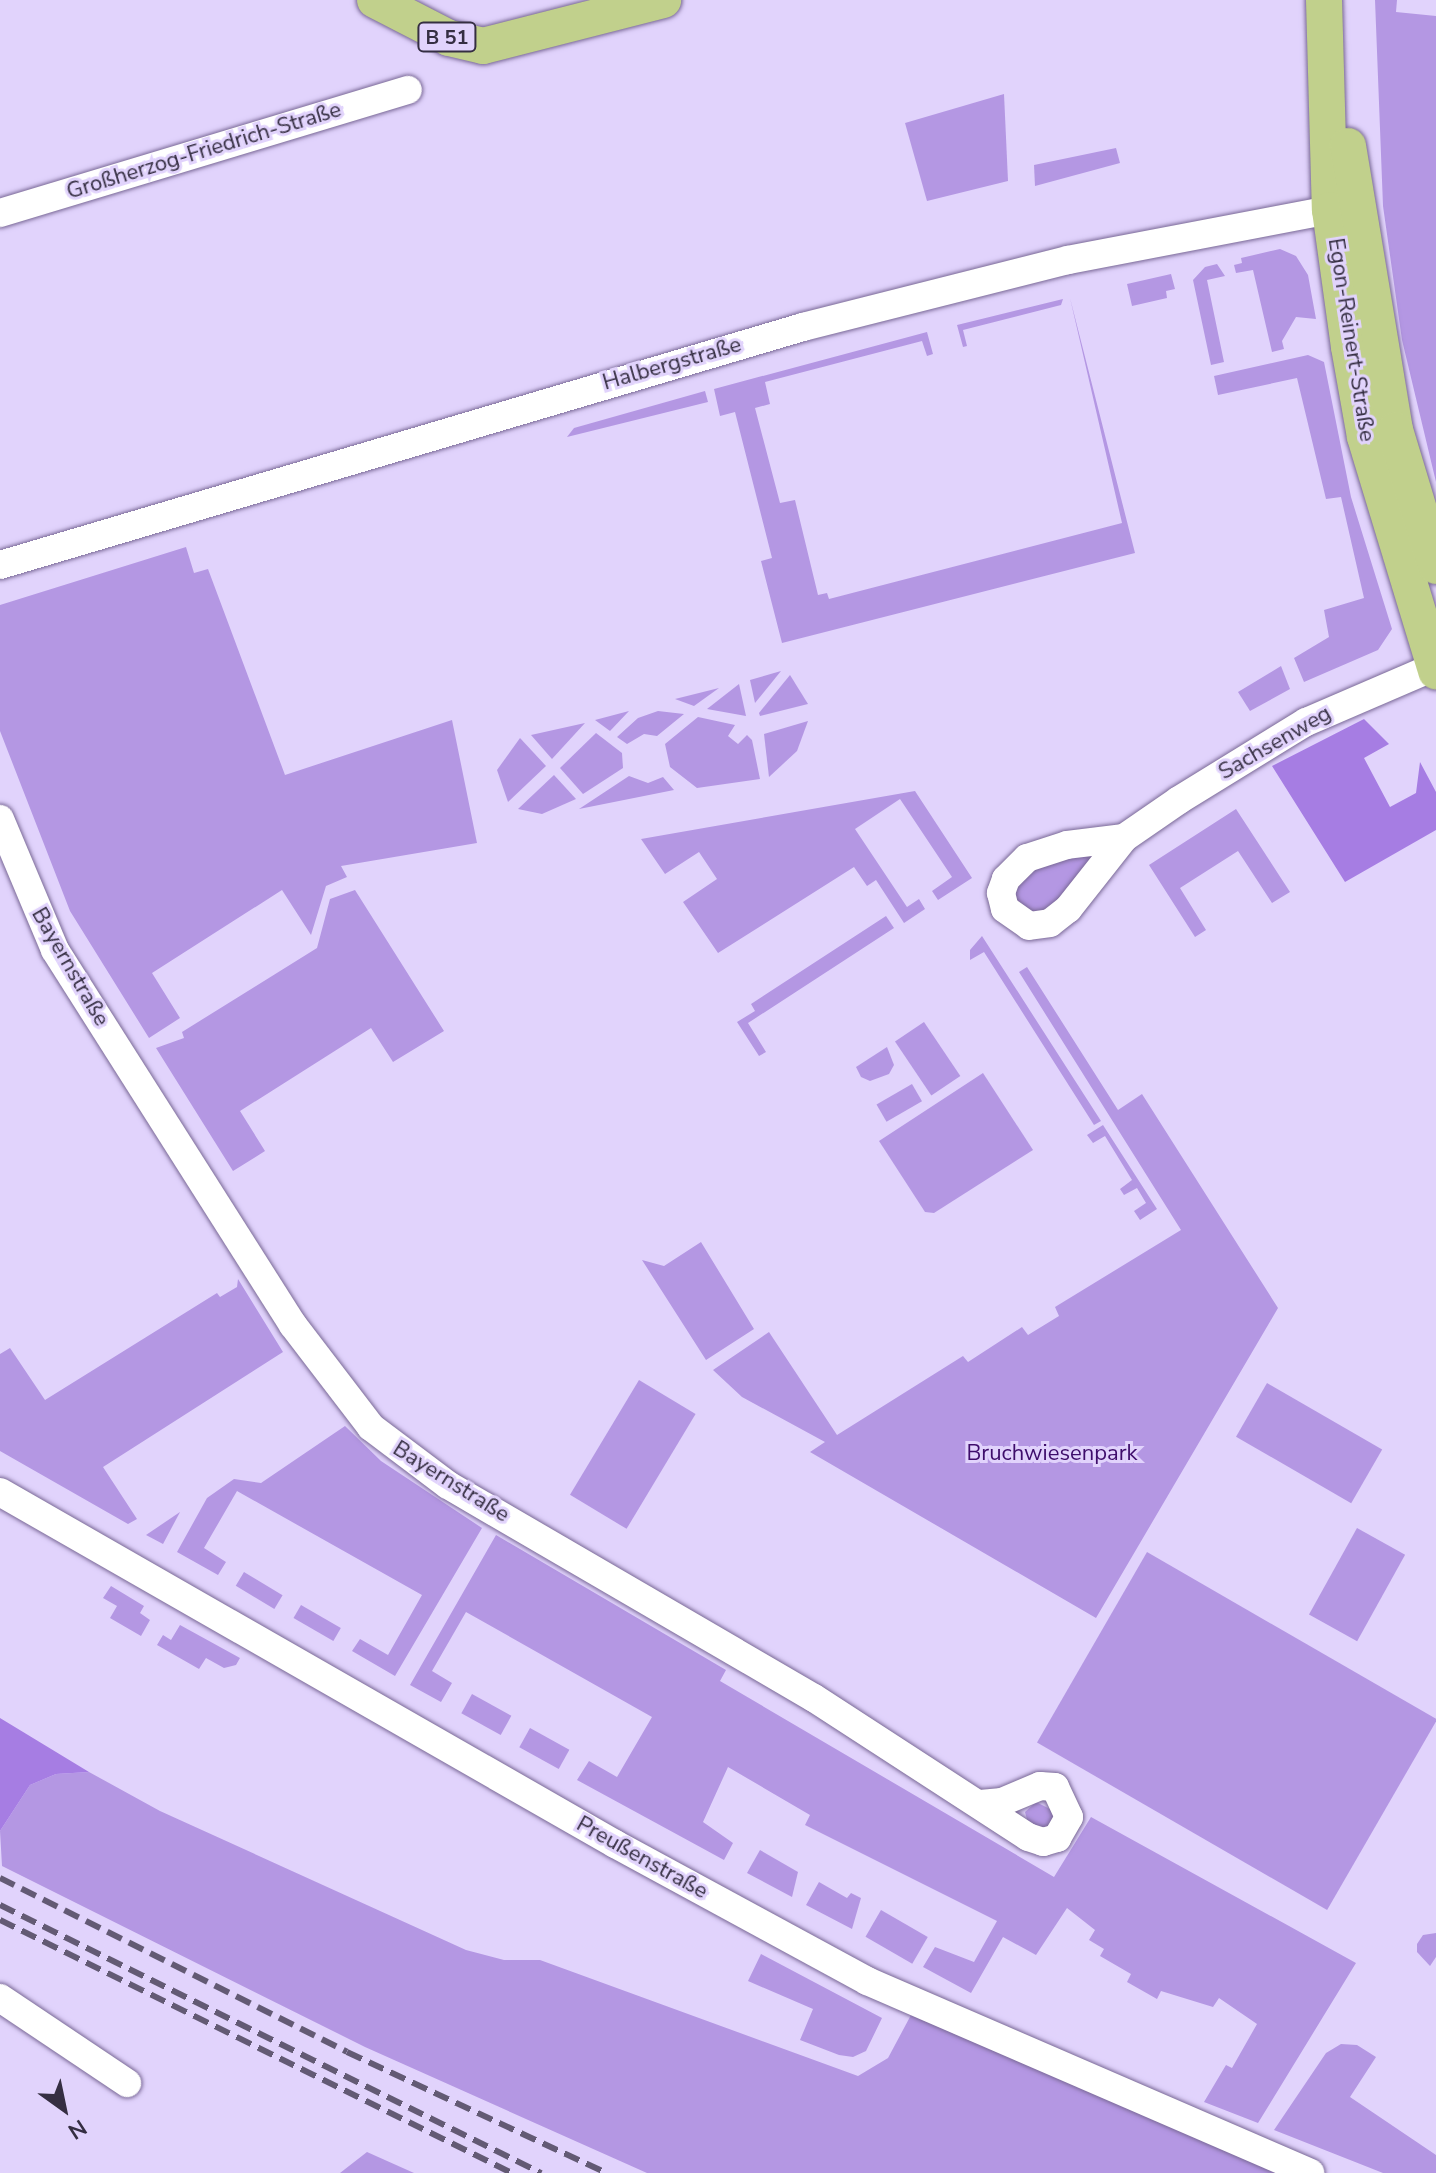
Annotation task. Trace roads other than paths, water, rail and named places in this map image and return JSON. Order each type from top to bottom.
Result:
[{"type":"main road","name":"B 51","points":[[375,0],[467,45],[526,39],[658,1]]},
{"type":"main road","name":"Egon-Reinert-Straße","points":[[1324,0],[1365,437],[1435,668]]},
{"type":"main road","name":"Egon-Reinert-Straße","points":[[1349,0],[1343,207],[1389,402],[1429,526],[1436,566]]},
{"type":"street","name":"Großherzog-Friedrich-Straße","points":[[0,213],[408,90]]},
{"type":"street","name":"Halbergstraße","points":[[0,565],[795,329],[1055,263],[1343,207]]},
{"type":"street","name":"Sachsenweg","points":[[1124,838],[1291,729],[1435,668]]},
{"type":"street","name":"Bayernstraße","points":[[0,819],[55,950],[293,1325],[371,1427],[448,1485],[814,1698],[980,1804]]},
{"type":"street","name":"Preußenstraße","points":[[0,1492],[615,1844],[867,1981],[1310,2173]]},
{"type":"street","points":[[0,1998],[127,2083]]},
{"type":"railway","points":[[0,1878],[347,2052],[607,2173]]},
{"type":"railway","points":[[0,1905],[541,2173]]},
{"type":"railway","points":[[0,1920],[512,2173]]},
{"type":"park label","name":"Bruchwiesenpark","points":[[1052,1454]]}]
